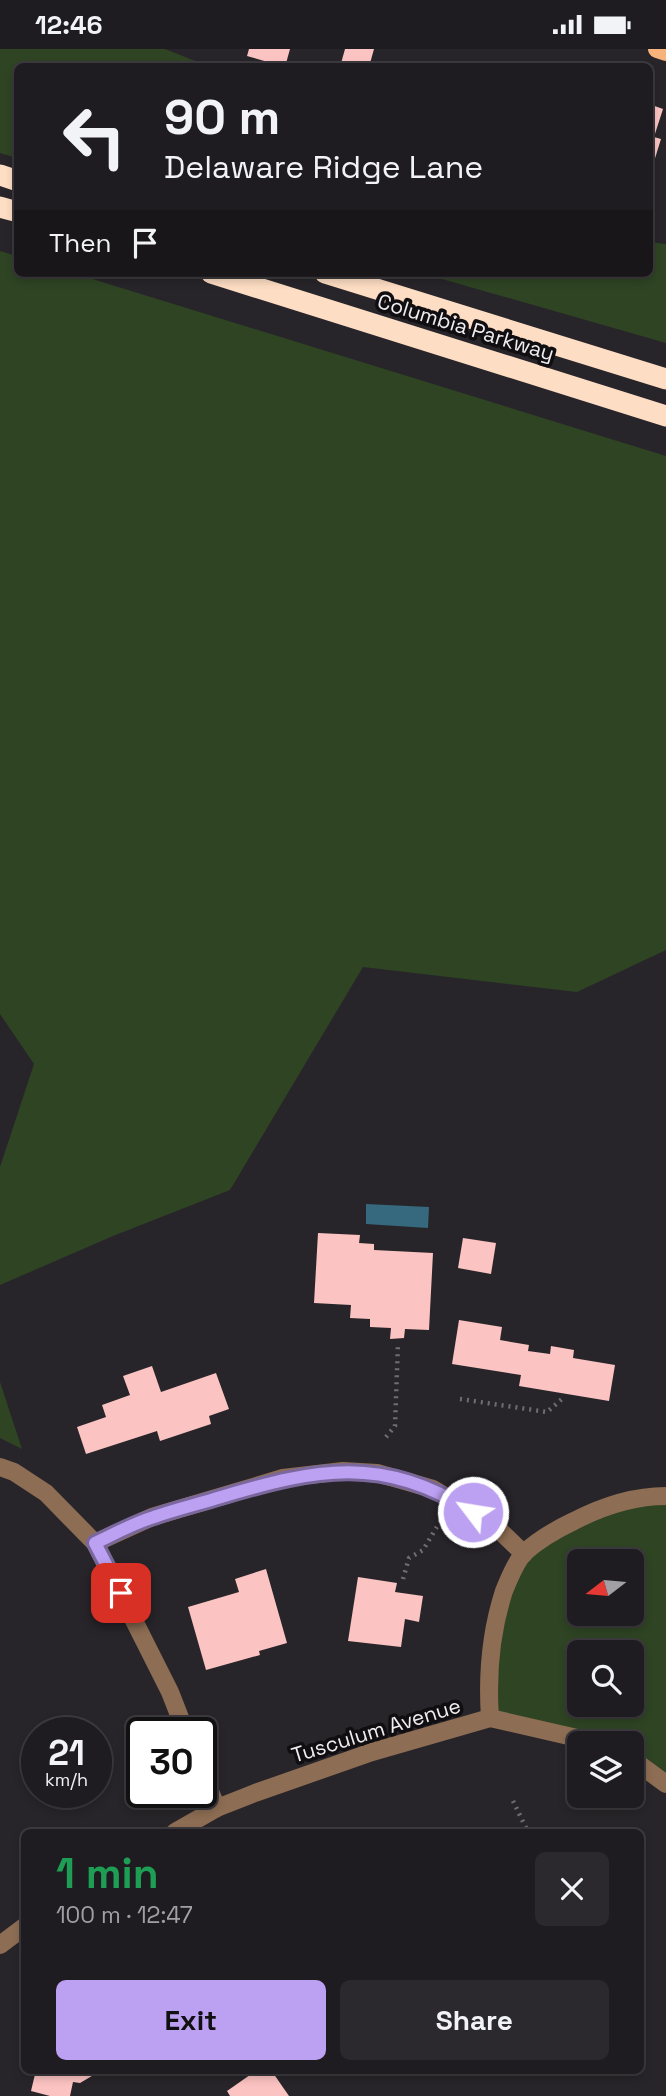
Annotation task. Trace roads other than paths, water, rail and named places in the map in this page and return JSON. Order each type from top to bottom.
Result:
[{"type":"highway","name":"Columbia Parkway","points":[[224,277],[666,416]]},
{"type":"highway","name":"Columbia Parkway","points":[[338,277],[666,379]]},
{"type":"main road","points":[[657,49],[666,52]]},
{"type":"street","points":[[0,1467],[46,1493],[95,1543],[170,1692],[180,1717]]},
{"type":"street","points":[[95,1543],[152,1517],[283,1478],[343,1471],[377,1473],[433,1489],[494,1525],[524,1554]]},
{"type":"street","points":[[490,1718],[490,1645],[496,1614],[509,1579],[524,1554],[558,1529],[601,1507],[650,1496],[666,1496]]},
{"type":"street","name":"Tusculum Avenue","points":[[180,1829],[217,1808],[372,1752],[490,1718],[567,1736]]},
{"type":"street","points":[[644,1768],[666,1784]]},
{"type":"street","points":[[0,1945],[21,1929]]},
{"type":"water","points":[[366,1204],[429,1207],[428,1228],[366,1224]]}]
